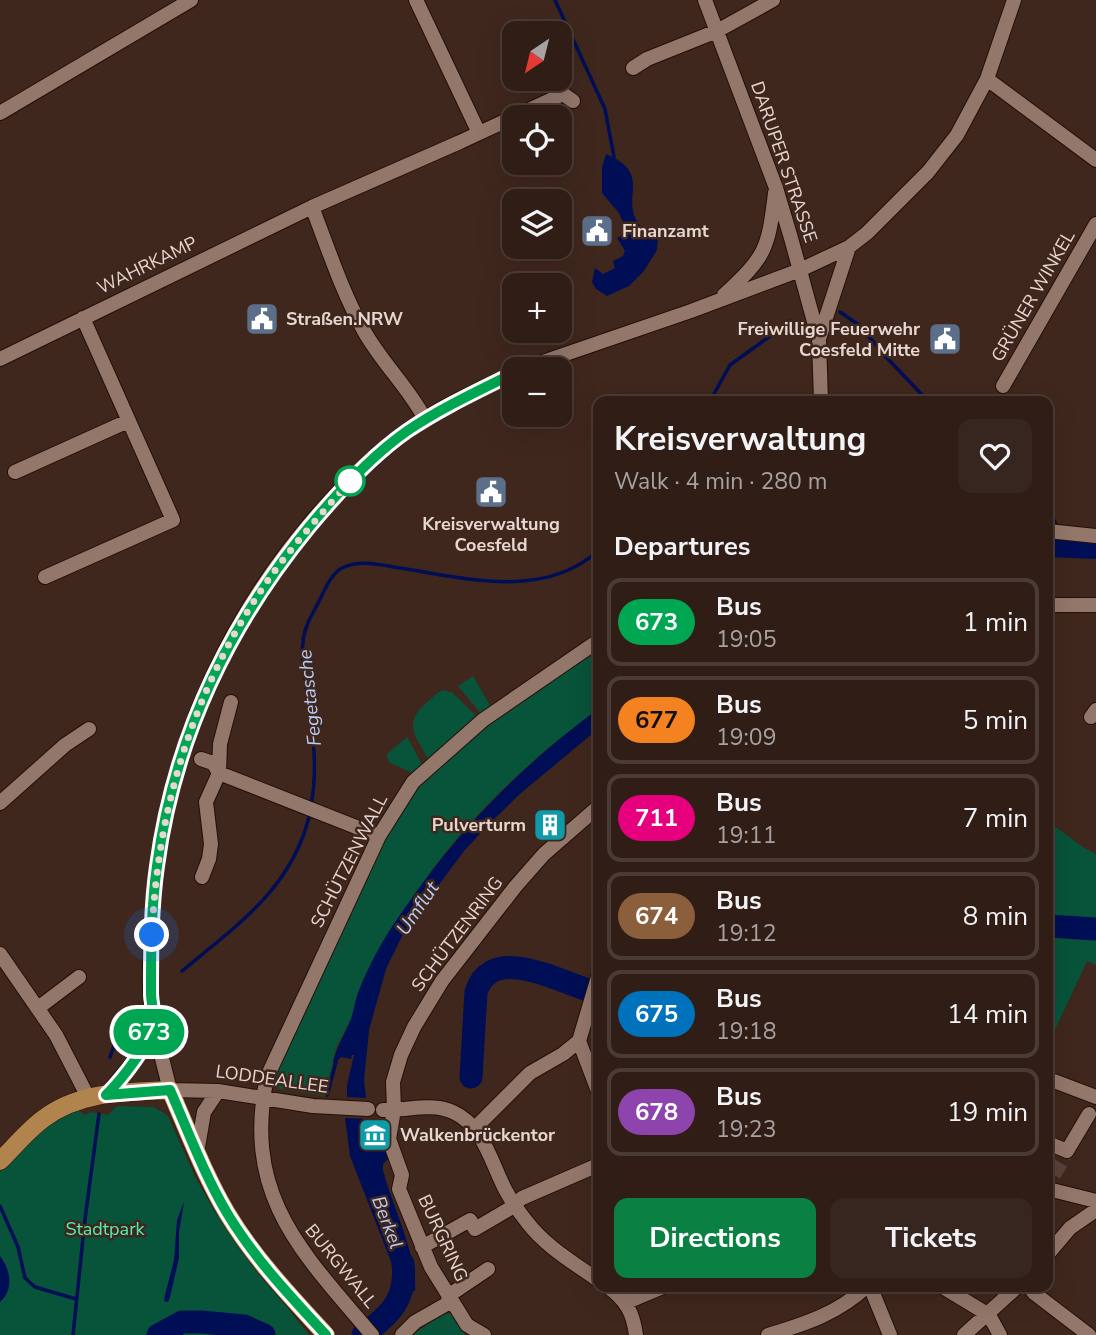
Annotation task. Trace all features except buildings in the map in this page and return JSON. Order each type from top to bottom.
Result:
[{"type":"main road","points":[[0,1161],[44,1118],[62,1107],[88,1097],[170,1090],[197,1153],[227,1212],[249,1246],[326,1335]]},
{"type":"street","points":[[0,113],[191,0]]},
{"type":"street","points":[[416,0],[479,133]]},
{"type":"street","name":"DARUPER STRASSE","points":[[705,0],[776,188],[800,270],[819,340],[821,396]]},
{"type":"street","points":[[633,68],[647,59],[717,31],[773,0]]},
{"type":"street","points":[[556,357],[800,270],[849,247],[867,233],[928,172],[957,135],[987,79],[1014,0]]},
{"type":"street","points":[[987,79],[1096,160]]},
{"type":"street","name":"WAHRKAMP","points":[[0,359],[312,207],[563,94],[573,101]]},
{"type":"street","points":[[718,300],[752,269],[765,248],[776,188]]},
{"type":"street","points":[[312,207],[363,330],[410,393],[425,419]]},
{"type":"street","name":"GRÜNER WINKEL","points":[[1003,386],[1096,225]]},
{"type":"street","name":"DARUPER STRASSE","points":[[819,340],[849,247]]},
{"type":"street","points":[[45,577],[173,520],[83,318]]},
{"type":"street","points":[[170,1090],[151,999],[154,895],[158,857],[174,781],[204,694],[242,620],[285,556],[329,503],[405,432],[502,379]]},
{"type":"street","points":[[15,472],[128,421]]},
{"type":"street","points":[[1053,532],[1096,536]]},
{"type":"street","points":[[1053,605],[1096,605]]},
{"type":"street","name":"SCHÜTZENWALL","points":[[263,1097],[267,1077],[379,836],[404,794],[427,768],[483,720],[593,644]]},
{"type":"street","points":[[202,877],[211,844],[206,803],[219,773],[220,744],[230,702]]},
{"type":"street","points":[[0,803],[65,746],[89,729]]},
{"type":"street","points":[[201,759],[213,764],[219,773],[379,836]]},
{"type":"street","name":"SCHÜTZENRING","points":[[382,1110],[414,1027],[442,981],[483,926],[544,854],[593,811]]},
{"type":"street","points":[[0,954],[72,1064],[88,1097]]},
{"type":"street","points":[[38,1009],[79,978]]},
{"type":"street","points":[[593,994],[579,1041],[563,1054],[530,1073],[475,1128],[514,1205],[530,1226],[593,1276]]},
{"type":"street","points":[[106,1095],[134,1061],[154,1021]]},
{"type":"street","points":[[579,1041],[593,1078]]},
{"type":"street","points":[[1053,1146],[1066,1153],[1094,1105],[1054,1080]]},
{"type":"street","name":"LODDEALLEE","points":[[170,1090],[218,1091],[343,1108],[382,1110],[436,1107],[460,1115],[475,1128]]},
{"type":"street","points":[[197,1153],[202,1119],[218,1091]]},
{"type":"street","name":"BURGWALL","points":[[263,1097],[262,1154],[270,1189],[280,1213],[291,1236],[317,1272],[372,1335]]},
{"type":"street","name":"BURGRING","points":[[382,1110],[402,1175],[399,1189],[431,1267],[467,1325],[484,1335]]},
{"type":"street","points":[[422,1247],[470,1220],[475,1229],[538,1190],[593,1167]]},
{"type":"street","points":[[1053,1184],[1096,1201]]},
{"type":"street","points":[[1053,1248],[1070,1228],[1096,1210]]},
{"type":"street","points":[[450,1298],[488,1269]]},
{"type":"street","points":[[614,1292],[627,1302],[633,1316],[636,1335]]},
{"type":"street","points":[[627,1302],[650,1292]]},
{"type":"street","points":[[768,1335],[823,1318],[861,1292]]},
{"type":"street","points":[[871,1292],[890,1335]]},
{"type":"street","points":[[952,1292],[989,1315],[1000,1335]]},
{"type":"street","points":[[964,1335],[1012,1292]]},
{"type":"street","points":[[1033,1292],[1083,1331]]},
{"type":"street","name":"BURGRING","points":[[402,1335],[415,1322],[450,1298]]},
{"type":"green space","points":[[593,650],[593,713],[505,787],[443,855],[425,880],[357,995],[352,1017],[336,1048],[325,1096],[269,1087],[388,827],[405,800],[459,739]]},
{"type":"green space","points":[[473,676],[492,709],[483,716],[458,686]]},
{"type":"green space","points":[[443,690],[453,693],[477,717],[428,759],[416,737],[414,718],[425,704]]},
{"type":"green space","points":[[407,737],[423,766],[415,774],[390,763],[386,755]]},
{"type":"green space","points":[[1053,825],[1096,854],[1096,965],[1087,961],[1053,1034]]},
{"type":"green space","name":"Stadtpark","points":[[117,1106],[154,1107],[168,1116],[196,1179],[215,1212],[309,1335],[0,1335],[0,1171],[36,1135],[56,1120],[78,1110],[85,1115],[90,1112],[108,1115]]},
{"type":"green space","points":[[444,1313],[453,1314],[465,1335],[412,1335]]},
{"type":"water","points":[[606,154],[620,161],[628,169],[632,176],[632,201],[636,220],[658,237],[657,250],[644,271],[629,286],[607,296],[596,289],[592,282],[595,268],[603,274],[615,268],[613,261],[623,256],[625,251],[617,238],[628,233],[619,213],[602,193],[602,167]]},
{"type":"water","points":[[1053,537],[1096,541],[1096,559],[1053,557]]},
{"type":"water","name":"Umflut","points":[[593,713],[593,733],[521,793],[491,822],[464,851],[404,932],[386,969],[369,1030],[364,1080],[366,1098],[347,1097],[354,1055],[351,1059],[341,1057],[333,1062],[351,1019],[362,982],[378,950],[419,888],[459,837],[502,791]]},
{"type":"water","points":[[345,1118],[365,1119],[368,1142],[373,1147],[383,1144],[388,1159],[383,1164],[383,1170],[413,1262],[415,1291],[403,1292],[397,1288],[397,1277],[350,1156]]},
{"type":"water","points":[[184,1202],[179,1232],[179,1258],[168,1302],[164,1301],[174,1260],[177,1220]]},
{"type":"water","points":[[0,1256],[7,1267],[9,1286],[0,1302]]},
{"type":"waterway","points":[[555,0],[605,109],[614,157]]},
{"type":"waterway","name":"Fegetasche","points":[[840,312],[859,325],[923,396]]},
{"type":"waterway","name":"Fegetasche","points":[[713,396],[730,365],[791,321]]},
{"type":"waterway","name":"Fegetasche","points":[[1053,518],[1057,527]]},
{"type":"waterway","name":"Fegetasche","points":[[311,805],[314,752],[303,642],[310,619],[337,571],[349,565],[371,564],[477,580],[528,581],[553,576],[576,566],[593,554]]},
{"type":"waterway","name":"Fegetasche","points":[[182,971],[242,921],[277,884],[291,863],[310,813]]},
{"type":"waterway","name":"Berkel","points":[[1053,926],[1096,929]]},
{"type":"waterway","name":"Berkel","points":[[471,1077],[476,992],[485,977],[497,969],[531,970],[593,992]]},
{"type":"waterway","name":"Fegetasche","points":[[110,1057],[129,1014]]},
{"type":"waterway","points":[[327,1095],[336,1062]]},
{"type":"waterway","name":"Fegetasche","points":[[73,1335],[99,1114]]},
{"type":"waterway","points":[[0,1206],[18,1247],[25,1278],[35,1287],[76,1299]]},
{"type":"waterway","name":"Berkel","points":[[363,1335],[395,1305],[402,1287],[403,1264]]},
{"type":"waterway","name":"Berkel","points":[[158,1335],[182,1322],[244,1326],[264,1335]]},
{"type":"tunnel","points":[[1054,1175],[1065,1156]]},
{"type":"bus line","name":"673","points":[[326,1335],[264,1266],[227,1212],[210,1181],[170,1090],[106,1095],[122,1079],[134,1061],[154,1021],[151,954],[161,838],[174,781],[189,733],[224,651],[285,556],[351,481],[405,432],[468,395],[502,379]]},
{"type":"place","name":"Finanzamt","points":[[597,231]]},
{"type":"place","name":"Straßen.NRW","points":[[262,319]]},
{"type":"place","name":"Freiwillige Feuerwehr Coesfeld Mitte","points":[[945,339]]},
{"type":"place","name":"Kreisverwaltung Coesfeld","points":[[491,492]]},
{"type":"place","name":"Pulverturm","points":[[550,825]]},
{"type":"place","name":"Walkenbrückentor","points":[[375,1135]]},
{"type":"route","points":[[152,935],[157,866],[167,810],[189,733],[204,694],[224,651],[266,583],[285,556],[350,481]]}]
